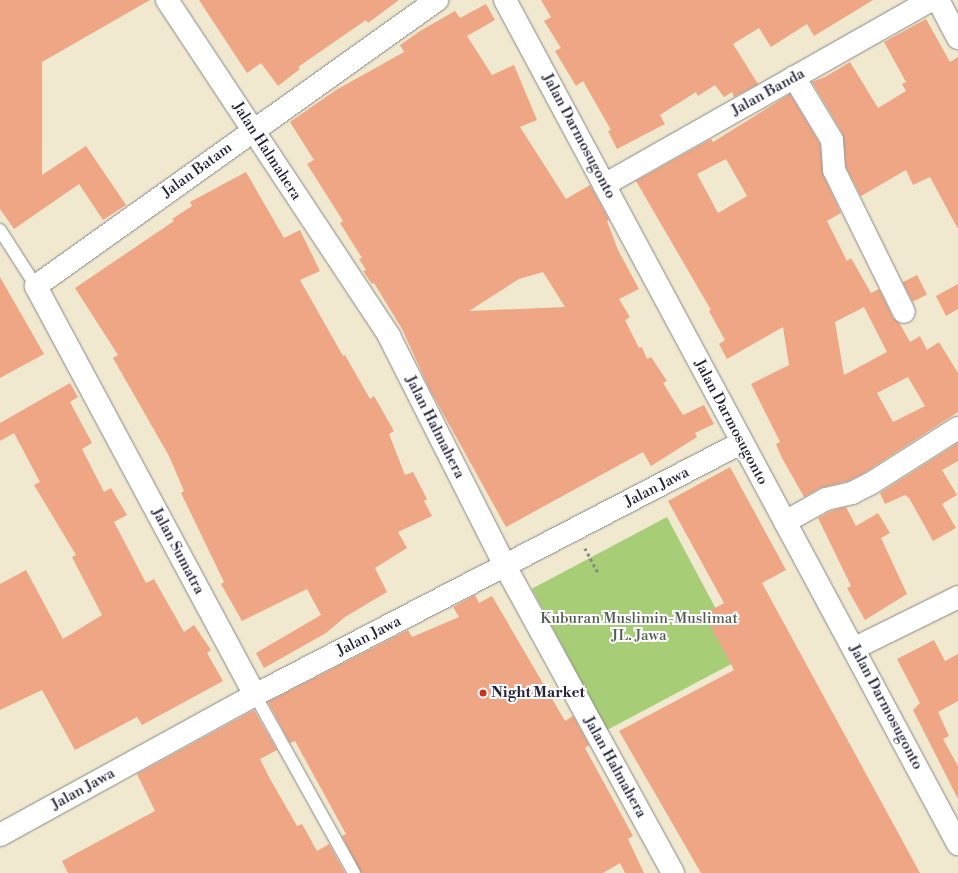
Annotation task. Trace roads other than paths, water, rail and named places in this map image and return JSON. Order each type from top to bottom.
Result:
[{"type":"street","name":"Jalan Halmahera","points":[[166,0],[389,336],[505,566],[673,873]]},
{"type":"street","name":"Jalan Batam","points":[[36,286],[253,129],[437,0]]},
{"type":"street","name":"Jalan Darmosugonto","points":[[505,0],[741,443],[855,648],[958,844]]},
{"type":"street","name":"Jalan Banda","points":[[604,185],[931,0]]},
{"type":"street","points":[[938,0],[958,38]]},
{"type":"street","points":[[794,77],[832,140],[834,170],[904,312]]},
{"type":"street","name":"Jalan Sumatra","points":[[36,286],[255,695]]},
{"type":"street","points":[[785,522],[826,499],[852,493],[870,484],[958,428]]},
{"type":"street","name":"Jalan Jawa","points":[[0,836],[255,695],[741,443]]},
{"type":"street","points":[[855,648],[958,598]]},
{"type":"lane","name":"Jalan Sumatra","points":[[0,230],[36,286]]},
{"type":"lane","name":"Jalan Sumatra","points":[[255,695],[354,873]]},
{"type":"place","name":"Night Market","points":[[483,693]]},
{"type":"park label","name":"Kuburan Muslimin-Muslimat JL. Jawa","points":[[639,626]]}]
